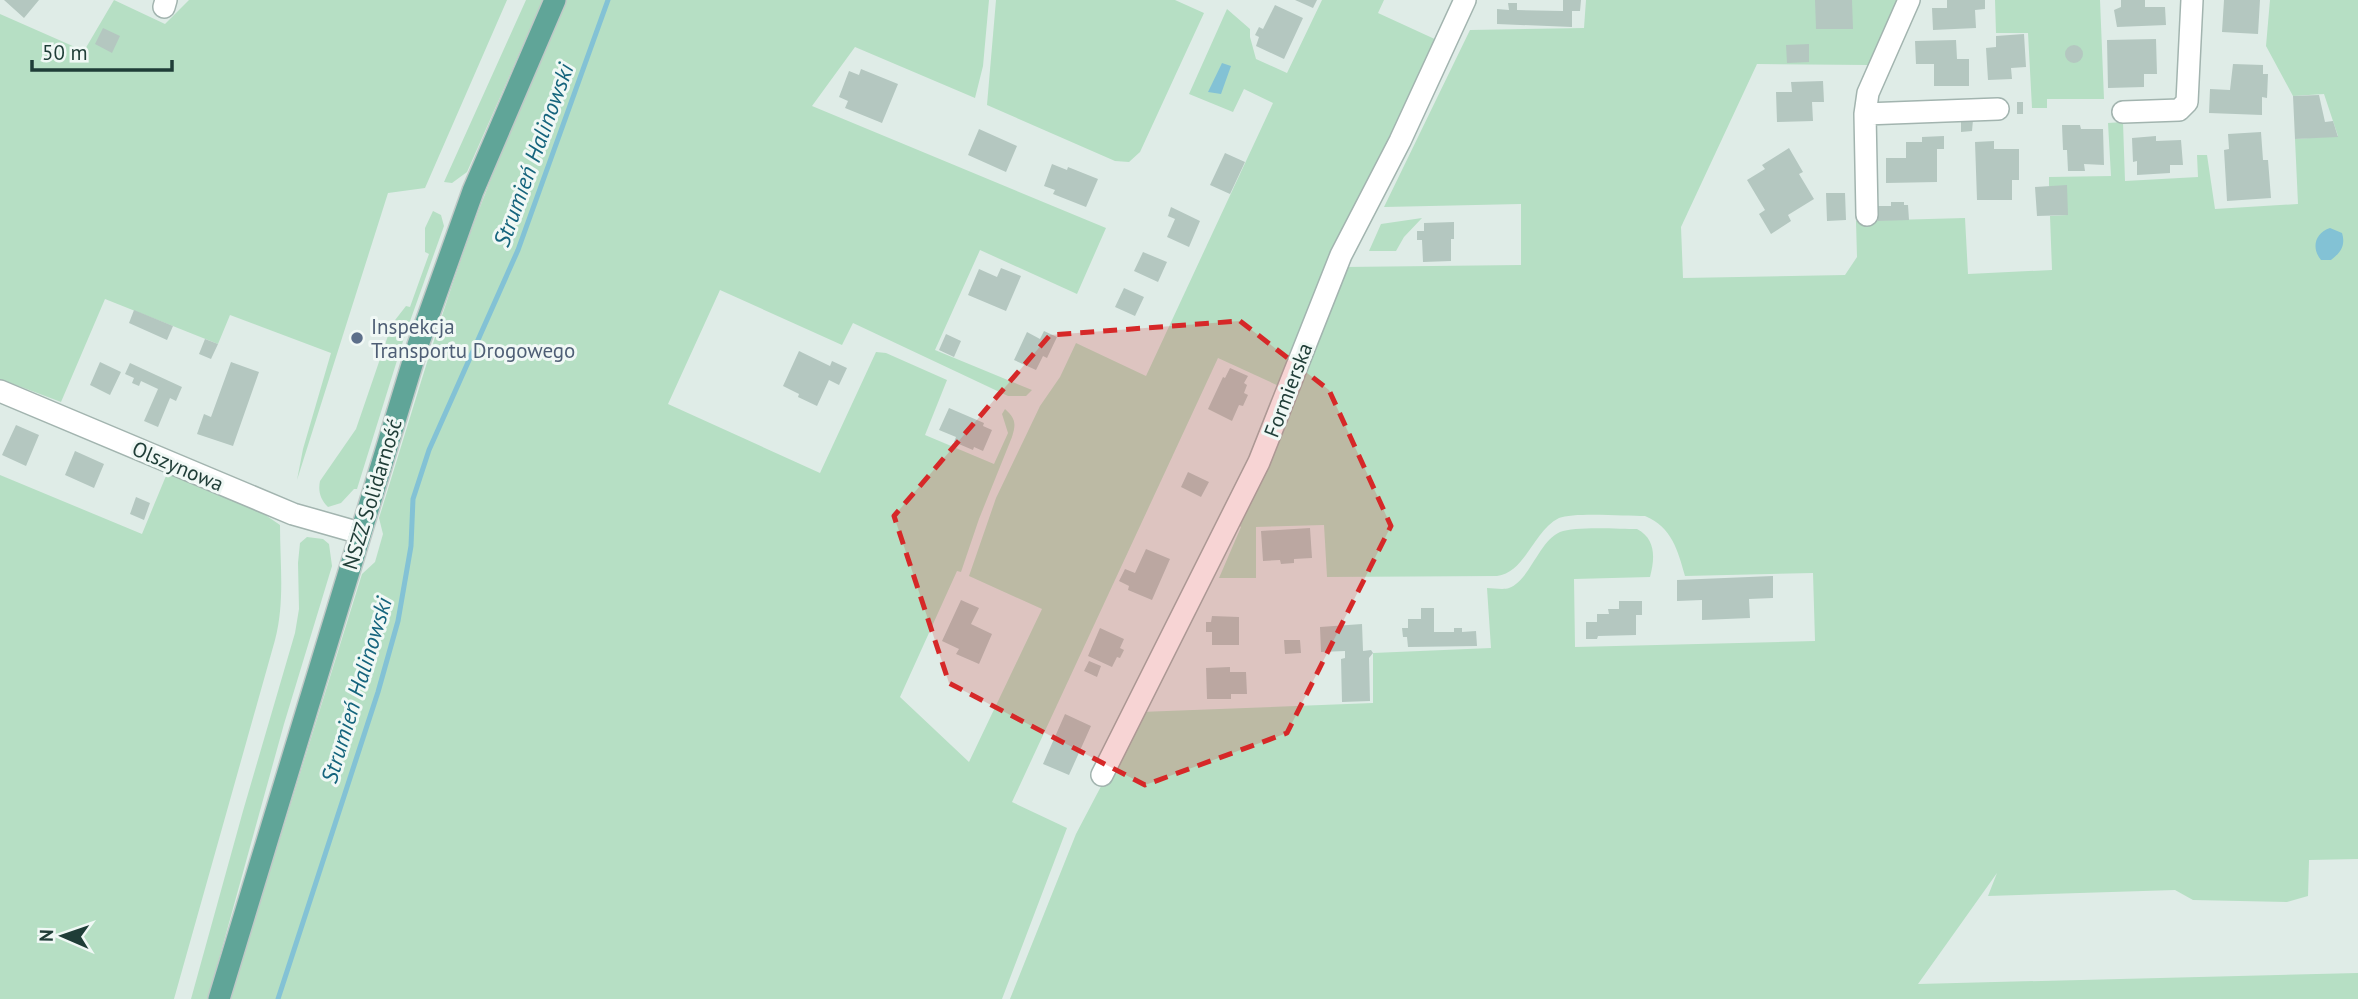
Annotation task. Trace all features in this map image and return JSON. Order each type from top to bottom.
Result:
[{"type":"main road","name":"NSZZ Solidarność","points":[[219,999],[359,533],[446,260],[555,0]]},
{"type":"street","name":"Formierska","points":[[1102,775],[1259,462],[1341,255],[1400,141],[1465,0]]},
{"type":"street","points":[[1867,215],[1865,114],[1871,82],[1909,0]]},
{"type":"street","points":[[2123,112],[2179,110],[2184,107],[2192,0]]},
{"type":"street","points":[[1865,114],[1998,109]]},
{"type":"street","name":"Olszynowa","points":[[0,391],[293,514],[359,533]]},
{"type":"highlighted area","points":[[1240,321],[1329,390],[1391,526],[1287,733],[1145,785],[949,683],[894,516],[1050,335]]},
{"type":"green space","points":[[114,0],[165,24],[189,0],[507,0],[425,188],[388,193],[297,480],[303,449],[331,353],[230,315],[218,344],[105,299],[61,402],[0,379],[0,14],[84,51]]},
{"type":"green space","points":[[526,0],[543,0],[467,172],[452,183],[444,182]]},
{"type":"green space","points":[[566,0],[989,0],[983,66],[975,98],[855,47],[812,106],[1106,228],[1077,294],[980,250],[935,350],[1032,390],[1026,396],[1008,396],[853,323],[842,345],[720,290],[668,404],[820,473],[876,352],[886,353],[947,380],[925,435],[994,464],[1008,433],[1002,414],[1005,409],[1009,413],[1014,422],[1012,437],[961,572],[957,571],[900,697],[969,762],[1042,609],[969,576],[996,498],[1040,406],[1060,377],[1076,343],[1146,376],[1273,103],[1244,89],[1233,112],[1189,94],[1227,9],[1250,29],[1256,59],[1287,73],[1322,0],[1384,0],[1378,13],[1439,41],[1281,387],[1218,358],[1012,802],[1067,828],[1002,999],[230,999],[362,574],[375,562],[383,534],[379,518],[449,294],[475,220]]},
{"type":"green space","points":[[996,0],[1175,0],[1204,13],[1140,152],[1129,162],[1115,161],[987,105]]},
{"type":"green space","points":[[1586,0],[1899,0],[1869,65],[1757,64],[1681,227],[1683,278],[1845,275],[1857,257],[1856,221],[1965,218],[1968,274],[2052,270],[2050,216],[2067,215],[2049,186],[2049,177],[2111,176],[2108,123],[2123,122],[2125,181],[2198,177],[2197,155],[2207,155],[2215,209],[2298,204],[2295,139],[2338,136],[2324,94],[2293,96],[2266,46],[2270,0],[2358,0],[2358,859],[2309,860],[2308,896],[2287,902],[2193,900],[2175,890],[1988,896],[1997,873],[1918,984],[2358,973],[2358,999],[1010,999],[1076,834],[1140,712],[1373,703],[1373,653],[1491,648],[1487,588],[1507,589],[1516,584],[1546,543],[1560,532],[1576,529],[1637,529],[1651,544],[1653,563],[1650,577],[1574,579],[1575,647],[1815,641],[1813,573],[1685,576],[1668,533],[1645,516],[1588,515],[1559,518],[1542,532],[1515,567],[1497,576],[1327,577],[1324,525],[1256,527],[1256,578],[1219,578],[1241,527],[1237,524],[1344,267],[1521,265],[1521,204],[1384,207],[1470,30],[1584,28]]},
{"type":"green space","points":[[1995,0],[2100,0],[2104,99],[2047,99],[2047,108],[2032,108],[2028,33],[1996,33]]},
{"type":"green space","points":[[433,211],[441,215],[444,226],[404,338],[357,489],[341,503],[328,507],[320,495],[320,481],[356,429],[392,324],[406,306],[410,307],[429,254],[425,252],[425,228]]},
{"type":"green space","points":[[1422,218],[1404,237],[1396,251],[1369,251],[1381,224]]},
{"type":"green space","points":[[168,471],[261,512],[280,525],[281,583],[275,640],[174,999],[0,999],[0,475],[142,534]]},
{"type":"green space","points":[[307,537],[323,539],[329,544],[332,566],[284,724],[208,999],[191,999],[295,633],[299,609],[300,543]]},
{"type":"water","points":[[1222,63],[1231,66],[1221,94],[1208,92]]},
{"type":"water","points":[[2330,228],[2342,233],[2343,245],[2331,260],[2321,260],[2316,251],[2316,241],[2321,233]]},
{"type":"building","points":[[4,0],[39,0],[24,18]]},
{"type":"building","points":[[1295,0],[1317,0],[1313,8]]},
{"type":"building","points":[[1563,0],[1581,0],[1580,11],[1572,11],[1572,27],[1497,24],[1497,9],[1509,10],[1508,3],[1517,3],[1517,10],[1563,11]]},
{"type":"building","points":[[1815,0],[1852,0],[1853,29],[1816,29]]},
{"type":"building","points":[[1947,0],[1985,0],[1985,9],[1975,10],[1976,28],[1933,30],[1932,8],[1947,8]]},
{"type":"building","points":[[2121,0],[2145,0],[2145,7],[2165,7],[2166,25],[2117,27],[2114,10],[2121,7]]},
{"type":"building","points":[[2224,0],[2260,0],[2258,34],[2222,32]]},
{"type":"building","points":[[1275,5],[1303,18],[1284,59],[1256,46],[1259,37],[1255,35],[1259,27],[1263,29]]},
{"type":"building","points":[[103,28],[120,36],[112,53],[95,44]]},
{"type":"building","points":[[2024,34],[2026,67],[2011,68],[2012,79],[1988,80],[1986,48],[1996,47],[1996,36]]},
{"type":"building","points":[[2156,39],[2157,74],[2144,74],[2144,87],[2108,88],[2107,40]]},
{"type":"building","points":[[1956,40],[1957,59],[1969,59],[1969,86],[1934,86],[1934,64],[1916,64],[1915,41]]},
{"type":"building","points":[[1809,44],[1809,62],[1787,63],[1786,45]]},
{"type":"building","points":[[2074,45],[2080,48],[2083,54],[2080,60],[2074,63],[2068,60],[2065,54],[2068,48]]},
{"type":"building","points":[[2233,64],[2263,65],[2263,74],[2268,74],[2267,98],[2262,97],[2262,115],[2209,113],[2210,89],[2230,90]]},
{"type":"building","points":[[861,69],[898,84],[882,123],[845,108],[848,101],[839,97],[849,71],[859,75]]},
{"type":"building","points":[[1823,81],[1824,102],[1812,102],[1813,121],[1777,122],[1776,92],[1792,92],[1791,82]]},
{"type":"building","points":[[2319,95],[2325,122],[2333,121],[2338,137],[2295,139],[2293,96]]},
{"type":"building","points":[[2017,102],[2023,102],[2023,114],[2017,114]]},
{"type":"building","points":[[1973,120],[1972,131],[1961,132],[1961,121]]},
{"type":"building","points":[[2062,125],[2080,125],[2081,129],[2103,129],[2104,165],[2084,164],[2085,171],[2068,171],[2067,150],[2063,150]]},
{"type":"building","points":[[979,129],[1017,146],[1006,172],[968,155]]},
{"type":"building","points":[[2261,132],[2263,160],[2268,160],[2271,198],[2227,201],[2224,150],[2229,149],[2228,134]]},
{"type":"building","points":[[1944,136],[1944,149],[1937,149],[1937,182],[1886,183],[1886,158],[1906,158],[1906,142],[1922,142],[1922,137]]},
{"type":"building","points":[[2156,136],[2156,141],[2181,140],[2183,165],[2170,165],[2170,173],[2137,175],[2137,161],[2133,162],[2132,138]]},
{"type":"building","points":[[1994,141],[1994,149],[2019,149],[2019,180],[2012,180],[2012,200],[1977,200],[1975,142]]},
{"type":"building","points":[[1789,148],[1803,172],[1799,174],[1814,199],[1788,215],[1791,221],[1771,234],[1759,214],[1765,210],[1747,180],[1765,169],[1762,165]]},
{"type":"building","points":[[1225,153],[1245,162],[1230,194],[1210,185]]},
{"type":"building","points":[[1052,164],[1067,170],[1068,167],[1098,179],[1086,207],[1053,194],[1055,190],[1044,186]]},
{"type":"building","points":[[2067,185],[2068,215],[2037,216],[2035,187]]},
{"type":"building","points":[[1826,193],[1845,193],[1846,220],[1827,221]]},
{"type":"building","points":[[1891,202],[1904,202],[1904,205],[1908,205],[1909,220],[1878,221],[1877,206],[1891,206]]},
{"type":"building","points":[[1171,207],[1200,221],[1189,247],[1167,237],[1175,219],[1168,216]]},
{"type":"building","points":[[1454,222],[1451,261],[1423,262],[1422,240],[1417,240],[1417,231],[1424,231],[1424,223]]},
{"type":"building","points":[[1143,252],[1167,262],[1158,282],[1134,271]]},
{"type":"building","points":[[1001,268],[1021,276],[1006,311],[968,295],[979,269],[997,277]]},
{"type":"building","points":[[1124,288],[1144,297],[1135,316],[1115,307]]},
{"type":"building","points":[[134,310],[173,326],[167,340],[129,323]]},
{"type":"building","points":[[1044,331],[1057,337],[1047,358],[1043,356],[1036,370],[1014,360],[1027,332],[1040,339]]},
{"type":"building","points":[[946,334],[961,341],[954,357],[939,350]]},
{"type":"building","points":[[205,339],[218,344],[211,359],[199,354]]},
{"type":"building","points":[[799,351],[830,366],[832,361],[847,368],[839,385],[829,380],[817,406],[783,386]]},
{"type":"building","points":[[100,362],[121,372],[110,395],[90,385]]},
{"type":"building","points":[[231,362],[259,372],[233,446],[197,434],[204,414],[211,417]]},
{"type":"building","points":[[130,363],[182,387],[176,401],[170,398],[158,427],[144,421],[158,389],[141,381],[139,386],[132,383],[134,378],[125,374]]},
{"type":"building","points":[[1230,368],[1248,376],[1244,383],[1247,385],[1244,393],[1248,395],[1243,406],[1239,405],[1232,421],[1208,409]]},
{"type":"building","points":[[949,408],[984,423],[983,426],[992,430],[983,451],[954,442],[956,437],[939,430]]},
{"type":"building","points":[[16,425],[39,435],[26,466],[2,455]]},
{"type":"building","points":[[75,451],[104,464],[94,488],[65,475]]},
{"type":"building","points":[[1188,472],[1209,482],[1201,497],[1181,487]]},
{"type":"building","points":[[136,497],[150,503],[144,520],[130,514]]},
{"type":"building","points":[[1310,528],[1312,558],[1294,559],[1294,563],[1281,564],[1280,560],[1263,561],[1261,531]]},
{"type":"building","points":[[1146,549],[1170,559],[1152,600],[1128,590],[1129,586],[1119,581],[1125,569],[1135,573]]},
{"type":"building","points":[[1773,576],[1773,598],[1749,599],[1750,618],[1702,620],[1702,600],[1677,601],[1677,580]]},
{"type":"building","points":[[961,600],[979,608],[971,624],[992,634],[979,664],[956,654],[959,649],[942,641]]},
{"type":"building","points":[[1619,601],[1642,601],[1642,615],[1636,615],[1636,635],[1586,639],[1586,622],[1597,622],[1597,614],[1609,614],[1608,609],[1619,609]]},
{"type":"building","points":[[1421,608],[1434,608],[1434,632],[1454,632],[1454,628],[1462,628],[1462,632],[1476,631],[1477,646],[1408,647],[1402,628],[1408,628],[1408,619],[1421,619]]},
{"type":"building","points":[[1212,616],[1239,617],[1239,645],[1212,645],[1212,632],[1206,632],[1206,622],[1211,622]]},
{"type":"building","points":[[1362,624],[1363,651],[1371,650],[1373,653],[1369,658],[1370,701],[1342,702],[1341,659],[1345,658],[1345,651],[1321,652],[1320,627]]},
{"type":"building","points":[[1100,628],[1124,639],[1120,648],[1124,650],[1112,667],[1088,656]]},
{"type":"building","points":[[1284,640],[1300,640],[1301,653],[1285,654]]},
{"type":"building","points":[[1089,661],[1101,666],[1097,677],[1084,671]]},
{"type":"building","points":[[1230,667],[1230,672],[1246,672],[1247,694],[1231,694],[1231,699],[1207,699],[1206,668]]},
{"type":"building","points":[[1065,714],[1091,726],[1069,775],[1043,764]]},
{"type":"waterway","name":"Strumień Halinowski","points":[[278,999],[378,692],[398,621],[411,546],[413,499],[429,450],[518,250],[608,0]]},
{"type":"place","name":"Inspekcja Transportu Drogowego","points":[[357,338]]}]
